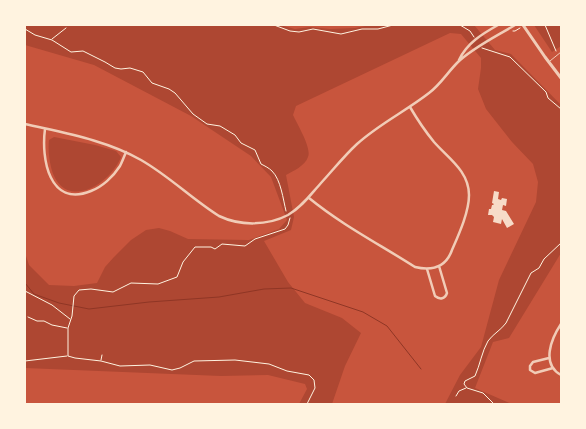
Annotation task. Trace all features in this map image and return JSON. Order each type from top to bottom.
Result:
[{"type":"street","points":[[459,61],[462,53],[468,46],[498,25]]},
{"type":"street","points":[[25,124],[109,145],[126,152],[157,170],[210,211],[227,220],[242,223],[273,221],[289,215],[309,198],[359,142],[431,92],[459,61],[515,25]]},
{"type":"street","points":[[523,26],[561,78]]},
{"type":"street","points":[[309,198],[364,237],[415,267],[434,268],[445,261],[451,253],[466,215],[470,196],[468,185],[464,174],[435,143],[410,107]]},
{"type":"street","points":[[45,129],[43,145],[49,174],[57,186],[70,194],[86,193],[102,185],[120,166],[126,152]]},
{"type":"street","points":[[427,269],[435,296],[440,299],[446,297],[447,293],[439,266]]},
{"type":"street","points":[[561,324],[549,350],[549,358],[553,368],[561,375]]},
{"type":"street","points":[[549,358],[533,362],[530,370],[537,373],[553,368]]},
{"type":"lane","points":[[549,62],[561,52]]},
{"type":"path","points":[[274,25],[290,31],[312,30],[341,34],[393,25]]},
{"type":"path","points":[[311,25],[312,30]]},
{"type":"path","points":[[460,25],[470,31],[476,39]]},
{"type":"path","points":[[544,25],[558,55]]},
{"type":"path","points":[[510,28],[515,31],[523,26]]},
{"type":"path","points":[[52,40],[66,28]]},
{"type":"path","points":[[25,29],[35,35],[52,40],[70,52],[83,51],[114,68],[121,70],[130,68],[143,72],[152,83],[175,94],[193,114],[207,124],[220,126],[234,135],[241,143],[255,150],[261,164],[270,169],[274,174],[283,194],[286,210],[290,218],[285,229],[255,239],[245,246],[222,244],[216,249],[211,246],[195,247],[182,262],[177,277],[158,284],[131,283],[113,292],[91,289],[79,290],[74,296],[68,328],[68,356]]},
{"type":"path","points":[[480,46],[510,57],[546,92],[548,98],[561,109]]},
{"type":"path","points":[[467,388],[464,384],[465,381],[475,376],[488,342],[493,334],[506,324],[531,273],[539,268],[544,259],[561,243]]},
{"type":"path","points":[[25,291],[52,305],[71,318]]},
{"type":"path","points":[[28,317],[68,328]]},
{"type":"path","points":[[101,361],[102,355]]},
{"type":"path","points":[[26,361],[68,356],[120,366],[150,365],[172,370],[194,361],[235,360],[269,364],[287,371],[309,375],[314,380],[315,388],[307,404]]},
{"type":"path","points":[[456,396],[459,391],[467,388],[483,393],[494,404]]},
{"type":"shaded area","points":[[25,25],[280,25],[295,29],[310,27],[330,29],[370,25],[474,25],[495,50],[511,54],[561,105],[561,253],[509,338],[493,342],[475,388],[512,404],[445,404],[460,375],[481,347],[499,280],[536,202],[538,182],[533,164],[512,142],[486,109],[478,89],[481,58],[461,34],[450,33],[296,106],[293,115],[306,142],[309,153],[302,166],[286,175],[294,217],[291,230],[264,241],[288,282],[305,303],[342,318],[361,333],[345,366],[332,404],[299,404],[307,389],[305,384],[268,375],[221,376],[25,368],[25,253],[29,265],[49,285],[74,286],[97,283],[105,267],[114,257],[131,240],[146,230],[159,228],[188,239],[249,240],[279,229],[287,220],[271,177],[251,156],[191,116],[94,65],[25,45]]},
{"type":"shaded area","points":[[534,25],[561,25],[561,46],[552,52]]},
{"type":"shaded area","points":[[54,137],[116,151],[121,157],[107,178],[86,190],[75,192],[65,189],[57,181],[51,167],[49,140]]},
{"type":"building","points":[[494,191],[499,192],[498,199],[507,199],[506,206],[503,205],[502,210],[506,211],[514,224],[507,228],[502,219],[501,224],[493,222],[494,217],[488,215],[489,209],[494,204],[492,203]]},
{"type":"waterway","points":[[25,283],[34,294],[59,303],[89,309],[219,297],[264,289],[291,288],[363,312],[387,326],[421,369]]}]
